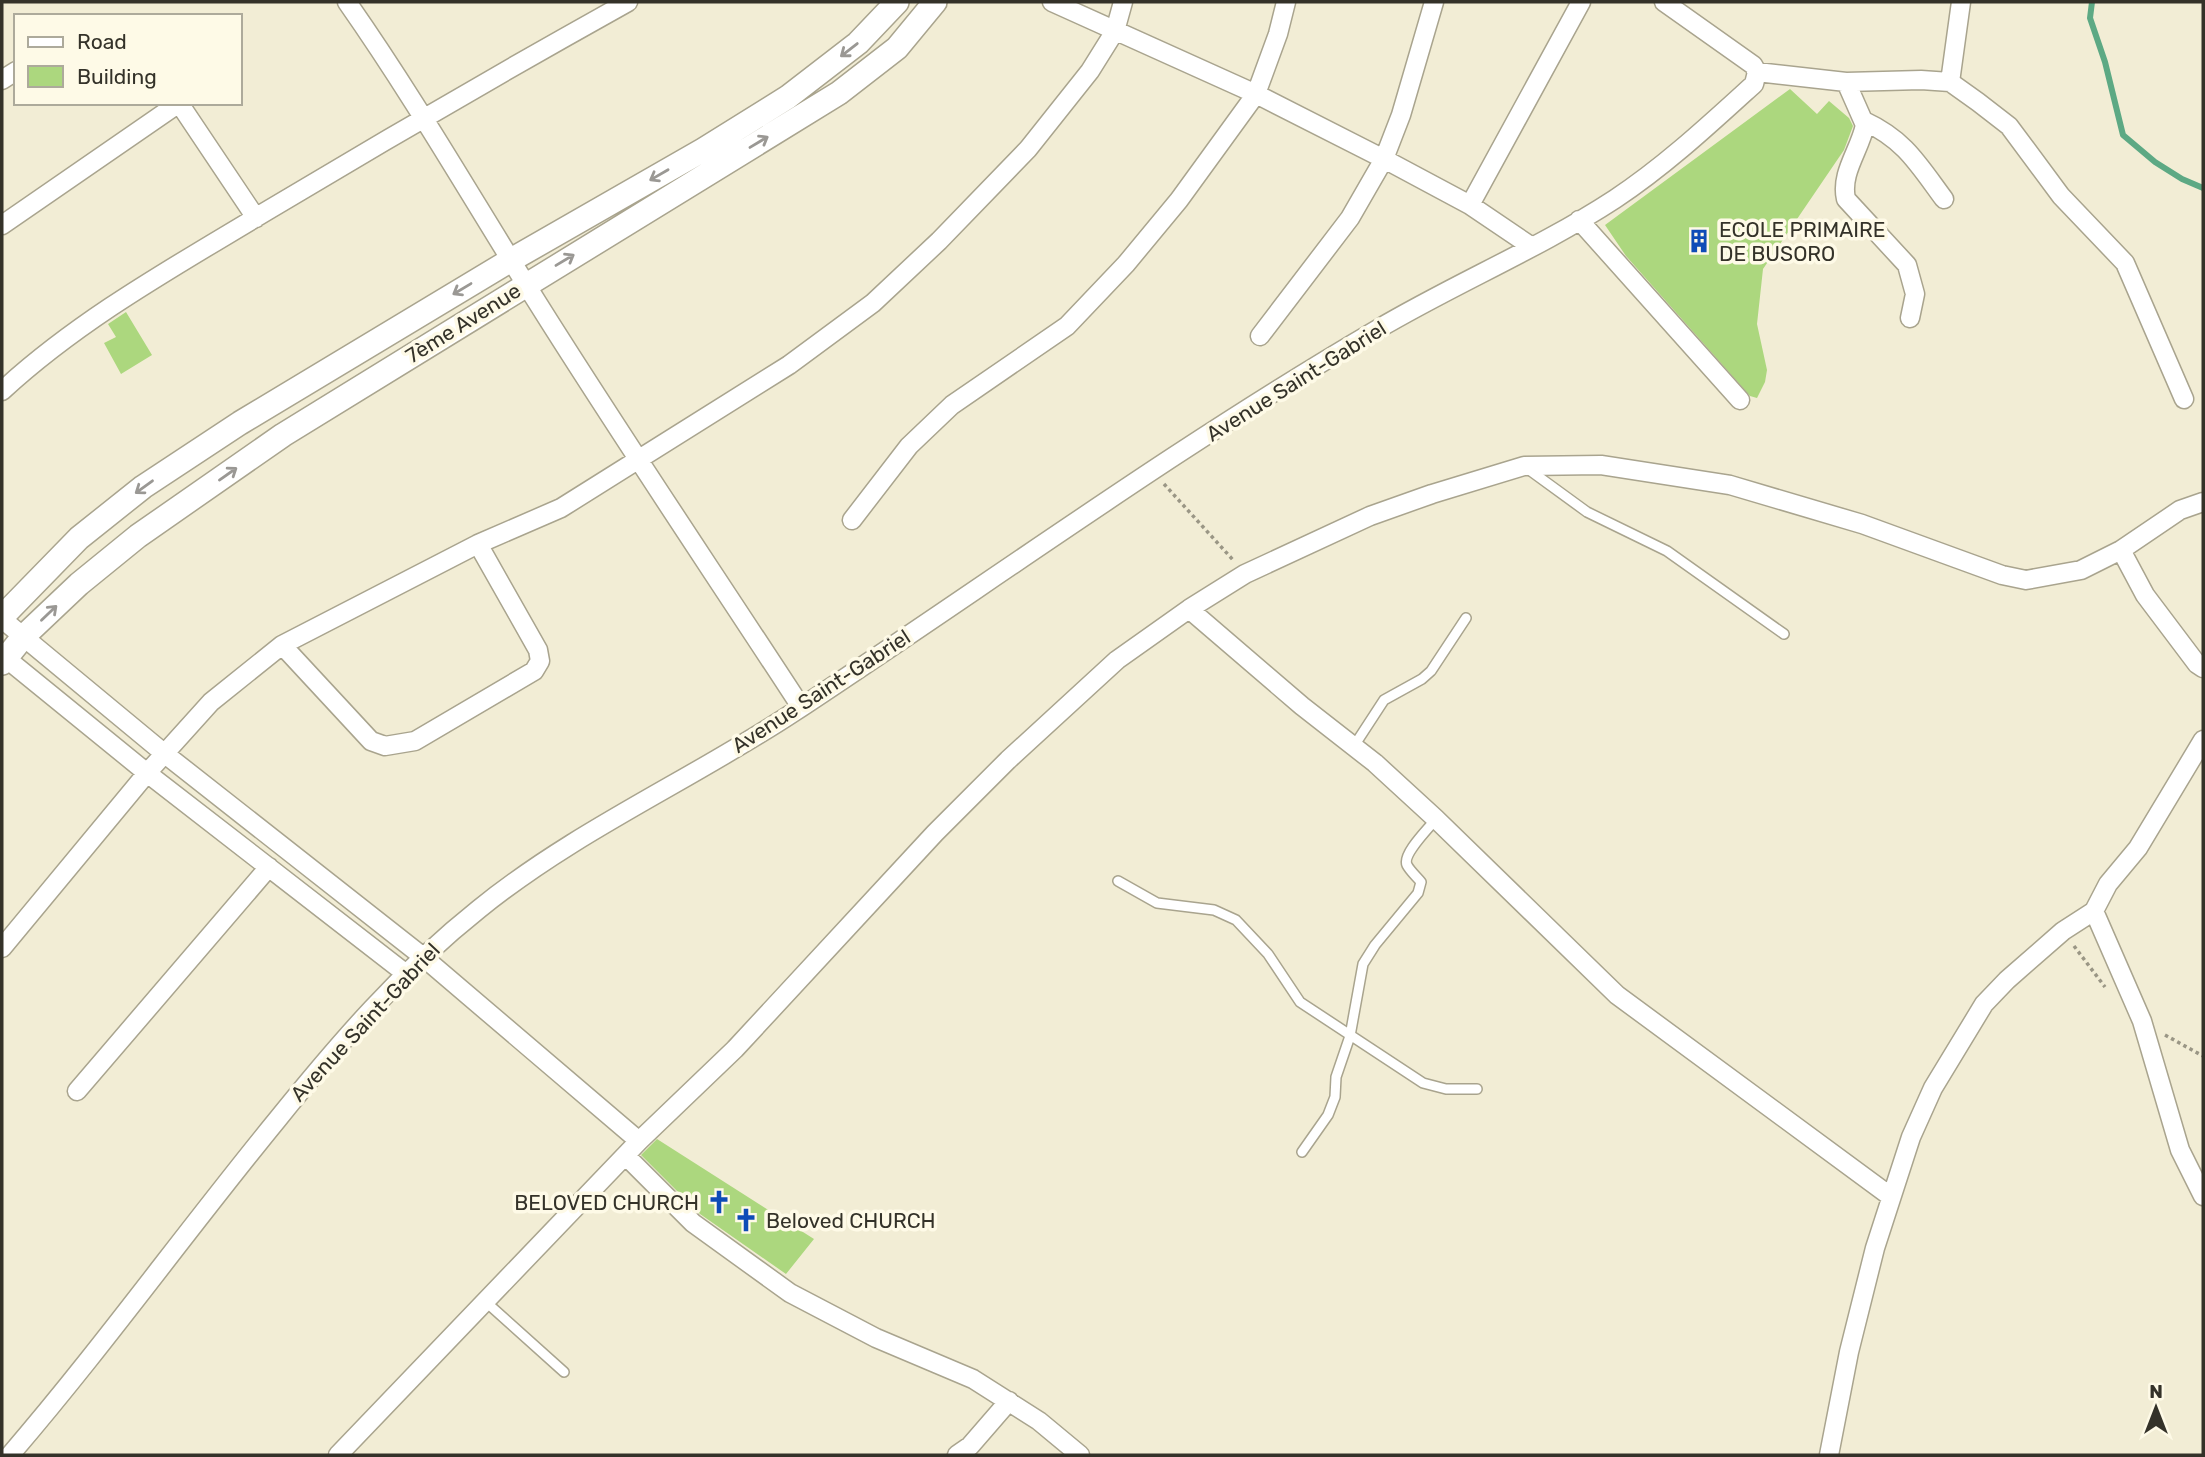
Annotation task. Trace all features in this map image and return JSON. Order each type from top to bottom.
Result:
[{"type":"street","points":[[348,2],[424,117],[637,461],[800,707]]},
{"type":"street","points":[[2,391],[37,358],[148,282],[424,117],[628,2]]},
{"type":"street","name":"7ème Avenue","points":[[2,618],[79,538],[143,487],[240,423],[511,260],[703,150],[789,96],[858,44],[897,2]]},
{"type":"street","name":"7ème Avenue","points":[[3,659],[79,584],[138,536],[283,435],[839,93],[897,48],[935,2]]},
{"type":"street","points":[[1052,2],[1256,94],[1384,159],[1470,205],[1532,247]]},
{"type":"street","points":[[2,948],[147,773],[211,702],[282,645],[478,544],[561,508],[789,365],[873,303],[939,241],[1028,149],[1090,71],[1115,31],[1123,2]]},
{"type":"street","points":[[852,520],[909,446],[952,405],[1067,326],[1126,264],[1179,201],[1256,94],[1278,34],[1286,2]]},
{"type":"street","points":[[1260,336],[1350,218],[1384,159],[1401,115],[1434,2]]},
{"type":"street","points":[[1470,205],[1581,2]]},
{"type":"street","points":[[1664,2],[1753,65],[1757,72],[1846,82],[1950,82],[2009,126],[2061,196],[2125,263],[2184,398]]},
{"type":"street","points":[[1950,82],[1961,2]]},
{"type":"street","name":"Avenue Saint-Gabriel","points":[[9,1448],[103,1342],[317,1071],[422,956],[484,905],[545,860],[754,738],[1153,472],[1378,329],[1532,247],[1618,197],[1700,133],[1754,83],[1757,72]]},
{"type":"street","points":[[1846,82],[1864,121],[1863,135],[1845,177],[1846,199],[1907,265],[1915,293],[1910,318]]},
{"type":"street","points":[[2,225],[176,105]]},
{"type":"street","points":[[180,105],[256,218]]},
{"type":"street","points":[[1864,121],[1887,131],[1909,150],[1944,199]]},
{"type":"street","points":[[1579,220],[1740,400]]},
{"type":"street","points":[[338,1455],[639,1141],[735,1049],[935,833],[1008,760],[1117,660],[1189,608],[1245,574],[1370,516],[1524,466],[1601,465],[1730,485],[1862,524],[2002,575],[2026,580],[2081,570],[2121,550],[2179,510],[2203,502]]},
{"type":"street","points":[[282,645],[371,741],[385,746],[415,741],[534,671],[540,661],[538,650],[478,544]]},
{"type":"street","points":[[2121,550],[2145,595],[2197,664],[2203,668]]},
{"type":"street","points":[[1189,608],[1302,706],[1354,746],[1436,819],[1617,995],[1890,1196]]},
{"type":"street","points":[[2,618],[165,754],[422,956],[639,1141]]},
{"type":"street","points":[[3,659],[405,973]]},
{"type":"street","points":[[1829,1455],[1849,1352],[1890,1196],[1911,1137],[1933,1088],[1984,1004],[2063,931],[2094,911],[2108,884],[2138,848],[2203,740]]},
{"type":"street","points":[[77,1091],[269,867]]},
{"type":"street","points":[[2094,911],[2142,1021],[2179,1150],[2203,1196]]},
{"type":"street","points":[[626,1157],[693,1223],[790,1293],[876,1338],[973,1379],[1039,1421],[1080,1455]]},
{"type":"street","points":[[957,1455],[970,1446],[1009,1401]]},
{"type":"lane","points":[[1524,466],[1587,512],[1667,551],[1784,634]]},
{"type":"lane","points":[[1354,746],[1384,700],[1431,671],[1466,618]]},
{"type":"lane","points":[[1302,1152],[1328,1115],[1335,1097],[1336,1077],[1350,1036],[1363,964],[1375,945],[1418,893],[1421,882],[1406,860],[1436,819]]},
{"type":"lane","points":[[1118,881],[1157,903],[1214,909],[1236,920],[1268,954],[1300,1002],[1423,1083],[1446,1089],[1477,1089]]},
{"type":"lane","points":[[486,1302],[564,1372]]},
{"type":"path","points":[[1153,472],[1245,574]]},
{"type":"building","name":"ECOLE PRIMAIRE DE BUSORO","points":[[1790,89],[1817,114],[1829,101],[1849,118],[1853,126],[1844,150],[1763,269],[1757,324],[1767,370],[1765,382],[1757,398],[1750,396],[1626,256],[1605,225]]},
{"type":"building","points":[[126,312],[152,355],[121,374],[104,343],[116,337],[108,324]]},
{"type":"building","name":"Beloved CHURCH","points":[[657,1139],[814,1239],[786,1274],[700,1214],[641,1155]]},
{"type":"waterway","points":[[2092,2],[2090,18],[2105,62],[2123,135],[2155,162],[2203,188]]},
{"type":"place","name":"ECOLE PRIMAIRE DE BUSORO","points":[[1699,241]]},
{"type":"place","name":"BELOVED CHURCH","points":[[719,1202]]},
{"type":"place","name":"Beloved CHURCH","points":[[746,1220]]}]
